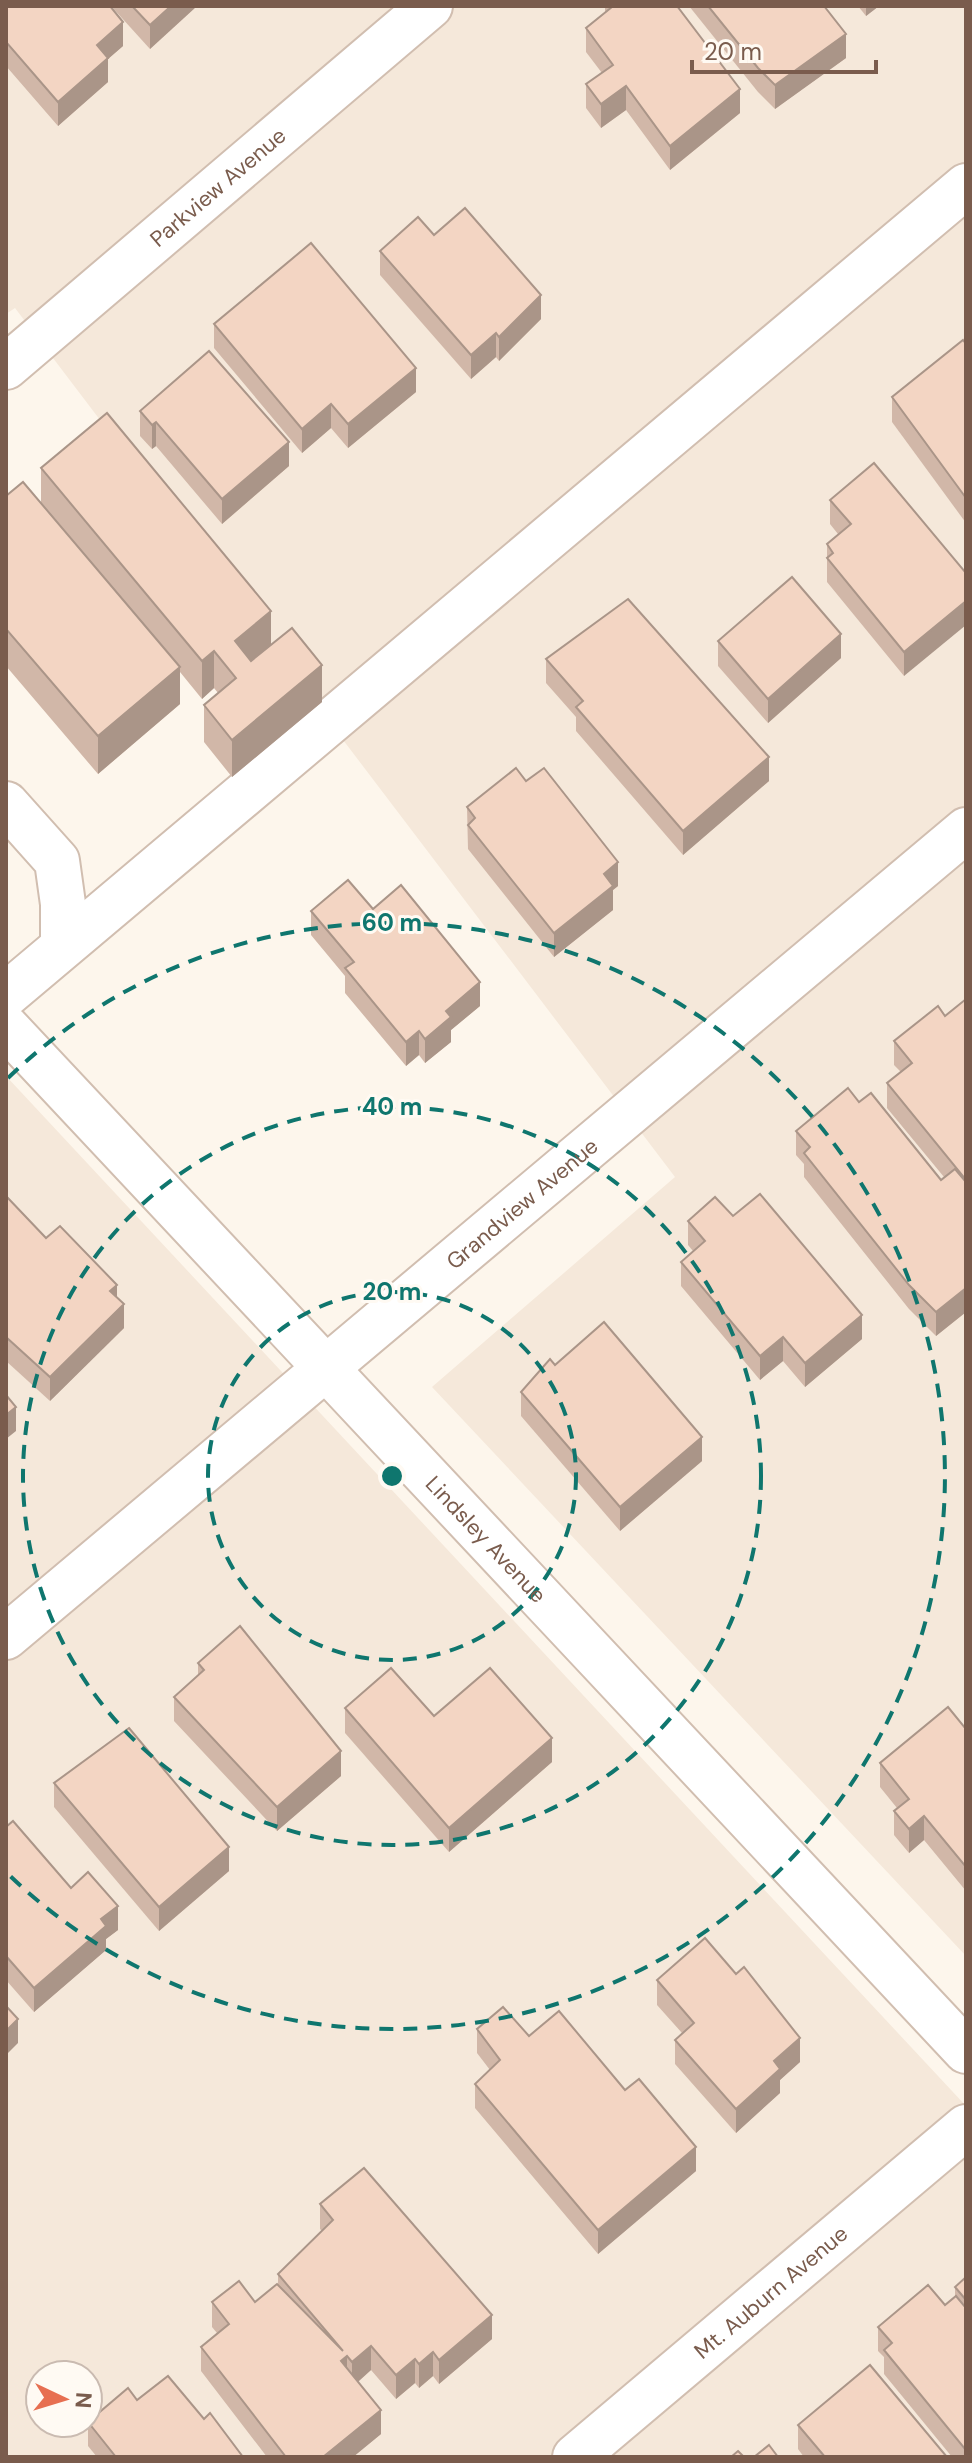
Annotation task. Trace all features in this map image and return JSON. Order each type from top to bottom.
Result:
[{"type":"street","name":"Parkview Avenue","points":[[6,367],[430,6]]},
{"type":"street","points":[[6,995],[966,186]]},
{"type":"street","points":[[6,804],[57,861],[63,904],[63,945]]},
{"type":"street","name":"Grandview Avenue","points":[[6,1637],[966,830]]},
{"type":"street","name":"Lindsley Avenue","points":[[6,1027],[966,2051]]},
{"type":"street","name":"Mt. Auburn Avenue","points":[[575,2457],[966,2127]]},
{"type":"shaded area","points":[[6,6],[966,6],[966,1956],[432,1387],[675,1177],[15,308],[6,314]]},
{"type":"shaded area","points":[[6,1076],[966,2106],[966,2457],[6,2457]]},
{"type":"building","points":[[6,6],[110,6],[123,22],[97,45],[108,58],[58,102],[6,42]]},
{"type":"building","points":[[132,6],[171,6],[150,25]]},
{"type":"building","points":[[611,6],[677,6],[740,89],[670,146],[626,86],[601,104],[586,84],[613,65],[586,28]]},
{"type":"building","points":[[708,6],[824,6],[846,34],[775,85]]},
{"type":"building","points":[[465,208],[541,295],[499,337],[496,333],[471,355],[380,251],[418,217],[434,235]]},
{"type":"building","points":[[311,243],[416,368],[348,424],[331,404],[302,429],[214,324]]},
{"type":"building","points":[[963,340],[966,344],[966,498],[892,397]]},
{"type":"building","points":[[209,351],[289,442],[222,499],[156,422],[152,425],[140,411]]},
{"type":"building","points":[[107,413],[271,611],[235,641],[251,661],[292,628],[322,665],[232,740],[204,705],[236,678],[214,651],[202,661],[41,468]]},
{"type":"building","points":[[874,463],[966,573],[966,601],[904,652],[827,558],[833,553],[827,544],[851,524],[830,500]]},
{"type":"building","points":[[23,482],[180,667],[98,736],[6,629],[6,496]]},
{"type":"building","points":[[792,577],[841,634],[768,699],[718,641]]},
{"type":"building","points":[[628,599],[769,757],[683,831],[576,707],[583,701],[546,659]]},
{"type":"building","points":[[516,768],[526,781],[544,768],[618,862],[604,874],[613,886],[554,933],[468,825],[475,818],[467,807]]},
{"type":"building","points":[[348,880],[373,909],[401,885],[480,982],[446,1011],[451,1017],[425,1039],[419,1031],[406,1042],[345,968],[354,962],[311,911]]},
{"type":"building","points":[[966,999],[966,1180],[887,1083],[912,1063],[894,1041],[938,1006],[945,1016]]},
{"type":"building","points":[[848,1088],[859,1102],[871,1093],[941,1180],[955,1169],[966,1182],[966,1288],[936,1312],[909,1285],[804,1153],[810,1147],[796,1131]]},
{"type":"building","points":[[760,1194],[862,1315],[805,1363],[783,1337],[760,1356],[681,1262],[705,1241],[688,1221],[715,1197],[733,1216]]},
{"type":"building","points":[[6,1196],[46,1238],[60,1226],[117,1285],[110,1291],[124,1304],[50,1377],[6,1337]]},
{"type":"building","points":[[604,1322],[702,1437],[620,1507],[521,1392],[550,1359],[555,1365]]},
{"type":"building","points":[[6,1395],[16,1407],[6,1415]]},
{"type":"building","points":[[240,1626],[341,1751],[277,1807],[174,1697],[204,1670],[198,1663]]},
{"type":"building","points":[[391,1668],[434,1716],[490,1668],[552,1738],[449,1828],[345,1708]]},
{"type":"building","points":[[948,1707],[966,1729],[966,1867],[924,1816],[909,1829],[894,1811],[909,1799],[880,1763]]},
{"type":"building","points":[[129,1728],[229,1847],[159,1907],[54,1783]]},
{"type":"building","points":[[13,1821],[71,1888],[88,1872],[118,1906],[101,1919],[106,1926],[34,1988],[6,1956],[6,1827]]},
{"type":"building","points":[[705,1938],[736,1974],[744,1967],[800,2038],[774,2061],[780,2069],[736,2109],[675,2040],[694,2023],[657,1980]]},
{"type":"building","points":[[6,2006],[18,2019],[6,2031]]},
{"type":"building","points":[[503,2007],[529,2036],[559,2011],[625,2090],[639,2079],[696,2147],[598,2230],[475,2084],[500,2060],[477,2029]]},
{"type":"building","points":[[364,2168],[492,2315],[439,2360],[433,2352],[419,2364],[415,2359],[396,2375],[371,2346],[352,2362],[347,2356],[341,2361],[381,2410],[323,2457],[286,2457],[201,2347],[229,2324],[212,2302],[239,2281],[255,2302],[277,2284],[343,2351],[278,2274],[333,2220],[320,2204]]},
{"type":"building","points":[[966,2277],[966,2300],[955,2287]]},
{"type":"building","points":[[928,2285],[945,2305],[956,2296],[966,2308],[965,2449],[884,2350],[892,2343],[878,2327]]},
{"type":"building","points":[[870,2365],[947,2457],[825,2457],[798,2425]]},
{"type":"building","points":[[168,2376],[204,2419],[210,2413],[243,2457],[116,2457],[102,2439],[104,2408],[128,2388],[137,2400]]},
{"type":"building","points":[[769,2445],[778,2457],[754,2457]]}]
